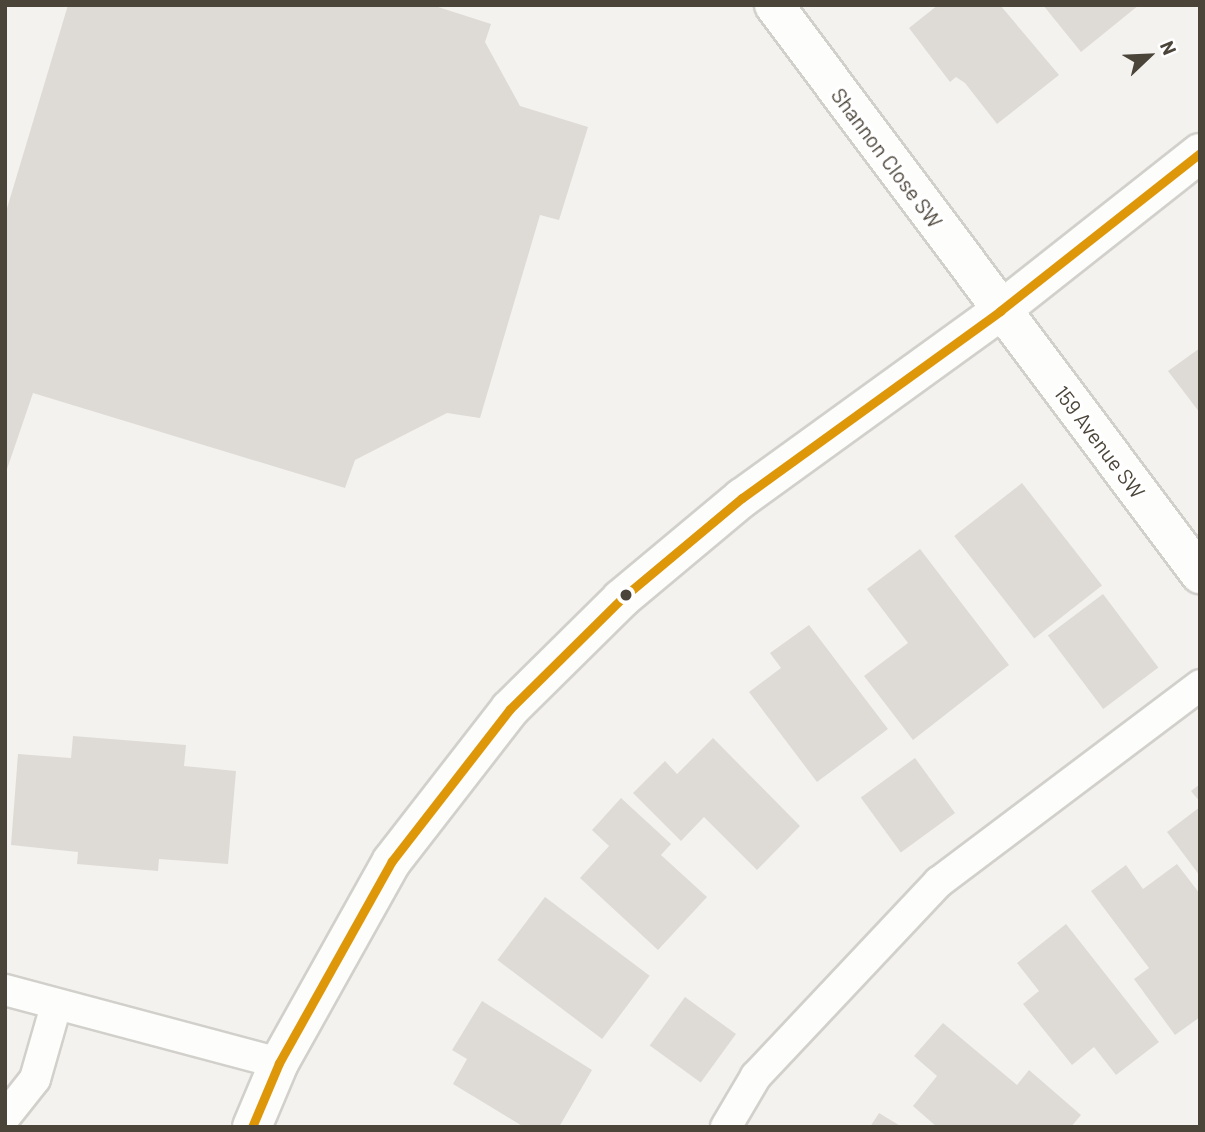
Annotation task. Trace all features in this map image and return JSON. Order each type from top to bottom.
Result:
[{"type":"street","name":"Shannon Close SW","points":[[774,5],[1000,311]]},
{"type":"street","points":[[252,1127],[279,1063],[392,860],[510,709],[621,599],[742,498],[1000,311],[1200,153]]},
{"type":"street","name":"159 Avenue SW","points":[[1000,311],[1200,574]]},
{"type":"lane","points":[[726,1127],[756,1076],[939,882],[1200,685]]},
{"type":"lane","points":[[5,990],[279,1063]]},
{"type":"lane","points":[[5,1118],[35,1079],[57,1006]]},
{"type":"building","points":[[68,5],[432,5],[491,24],[485,42],[520,106],[588,127],[559,220],[540,215],[480,418],[447,413],[355,460],[345,488],[33,393],[5,475],[5,215]]},
{"type":"building","points":[[938,5],[1000,5],[1059,75],[997,124],[965,83],[956,77],[950,82],[909,28]]},
{"type":"building","points":[[1043,5],[1139,5],[1081,52]]},
{"type":"building","points":[[1200,348],[1200,413],[1168,371]]},
{"type":"building","points":[[1022,483],[1102,585],[1034,638],[954,536]]},
{"type":"building","points":[[920,549],[1009,665],[913,740],[864,676],[908,643],[867,589]]},
{"type":"building","points":[[1103,594],[1158,667],[1103,709],[1048,636]]},
{"type":"building","points":[[809,625],[888,729],[817,782],[749,692],[781,668],[770,653]]},
{"type":"building","points":[[73,736],[186,745],[184,766],[236,771],[228,864],[159,859],[158,871],[77,864],[78,852],[11,845],[18,754],[71,758]]},
{"type":"building","points":[[713,738],[800,826],[757,870],[704,817],[681,841],[633,793],[665,761],[677,774]]},
{"type":"building","points":[[915,758],[955,813],[901,852],[861,797]]},
{"type":"building","points":[[1200,784],[1200,802],[1191,791]]},
{"type":"building","points":[[621,798],[671,844],[661,855],[707,897],[658,950],[580,878],[609,846],[592,830]]},
{"type":"building","points":[[1200,807],[1200,876],[1167,832]]},
{"type":"building","points":[[1177,864],[1200,894],[1200,1017],[1175,1035],[1134,979],[1149,968],[1091,891],[1126,865],[1143,889]]},
{"type":"building","points":[[545,897],[650,976],[602,1039],[497,960]]},
{"type":"building","points":[[1066,924],[1159,1042],[1116,1075],[1094,1047],[1072,1065],[1023,1004],[1039,991],[1017,963]]},
{"type":"building","points":[[685,997],[736,1034],[701,1083],[650,1046]]},
{"type":"building","points":[[482,1001],[592,1070],[559,1127],[524,1127],[453,1084],[467,1059],[452,1050]]},
{"type":"building","points":[[943,1023],[1017,1085],[1029,1070],[1081,1115],[1071,1127],[937,1127],[913,1106],[937,1076],[914,1056]]},
{"type":"building","points":[[879,1113],[902,1127],[870,1127]]},
{"type":"transit line","points":[[252,1127],[279,1063],[392,861],[510,709],[621,599],[742,498],[1000,311],[1200,153]]}]
